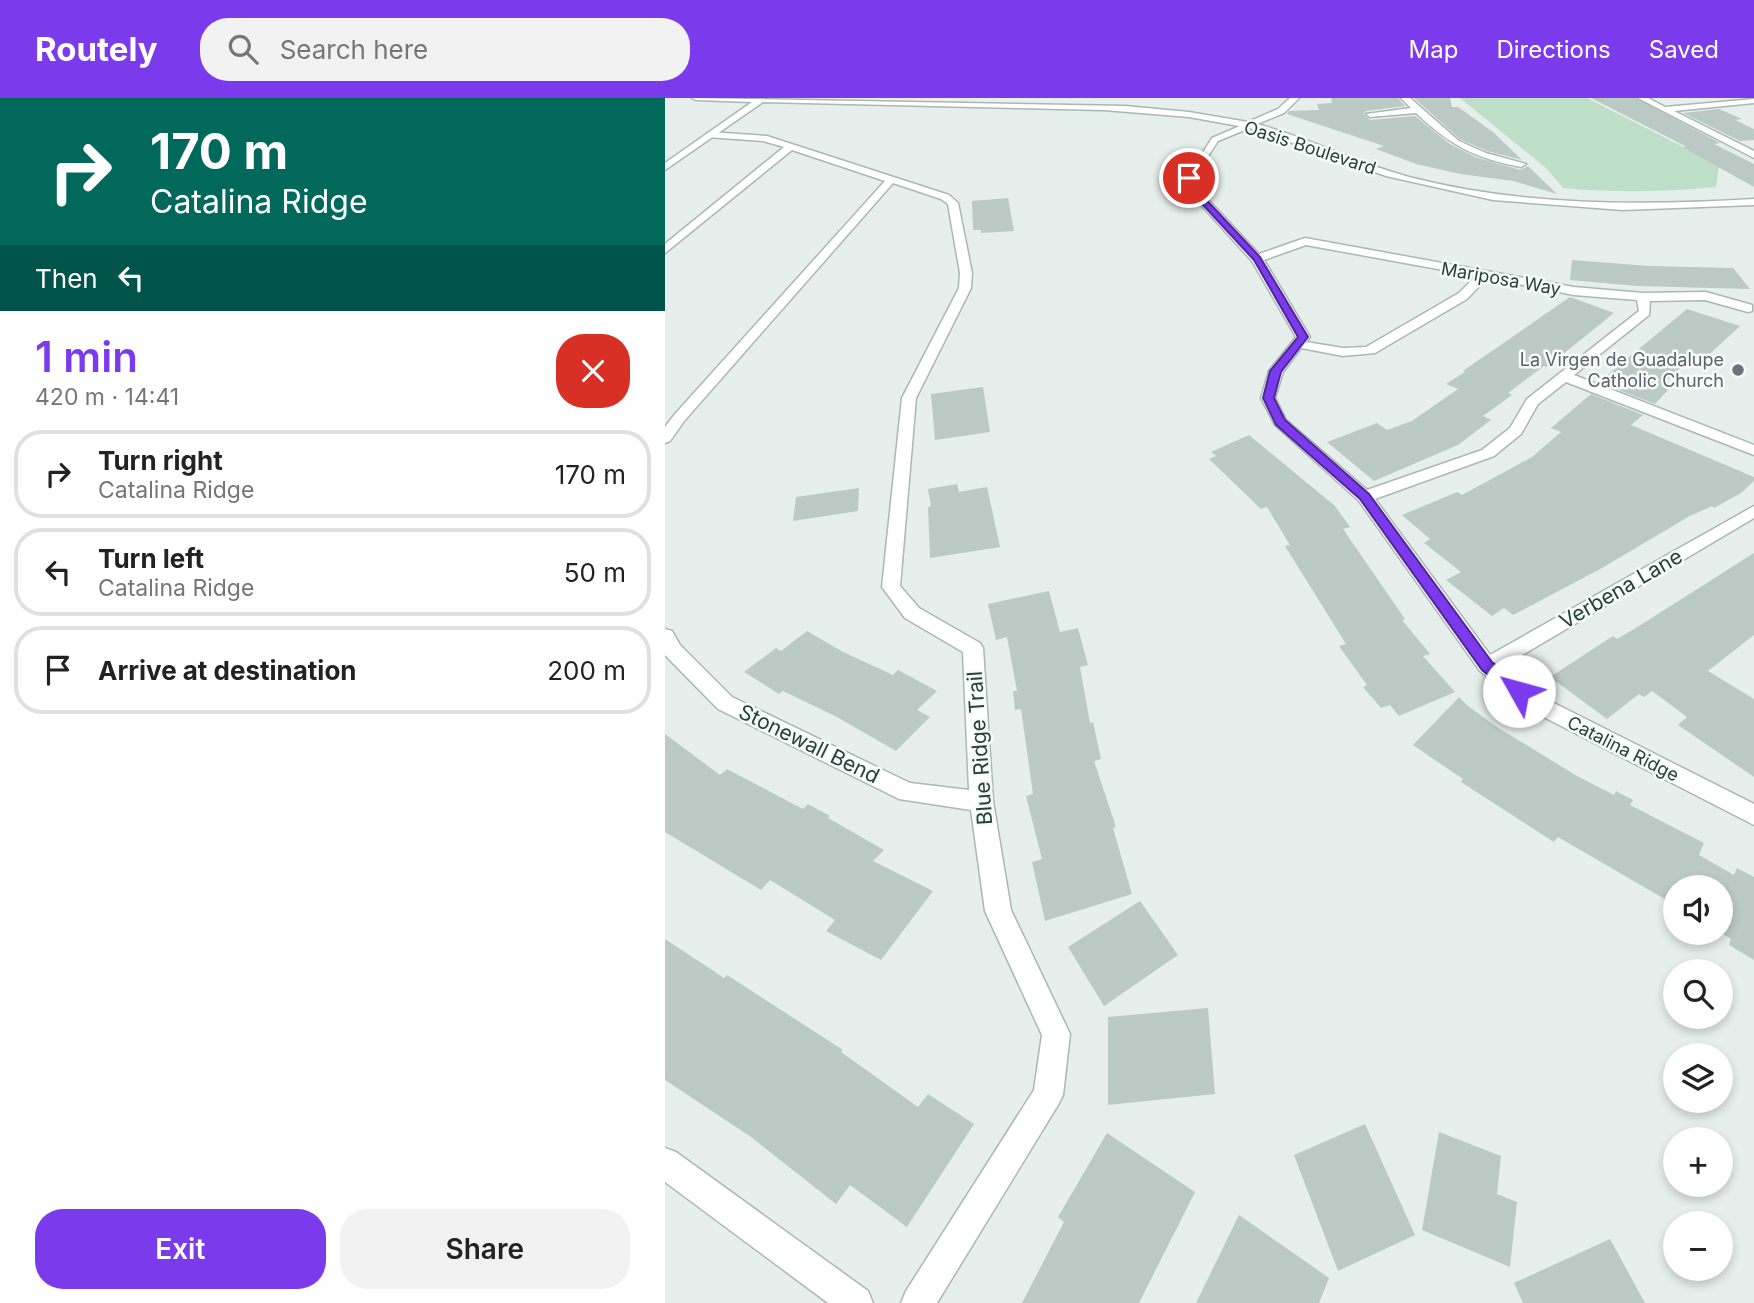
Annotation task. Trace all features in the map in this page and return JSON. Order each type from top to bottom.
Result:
[{"type":"street","name":"Oasis Boulevard","points":[[696,98],[1168,112],[1255,123],[1406,179],[1503,197],[1561,205],[1626,208],[1688,208],[1754,202]]},
{"type":"street","name":"Oasis Boulevard","points":[[866,98],[1138,105],[1305,132],[1399,167],[1496,189],[1578,198],[1646,201],[1754,194]]},
{"type":"street","points":[[1295,98],[1281,111],[1217,138],[1204,158],[1191,169],[1189,178],[1195,192],[1257,259],[1303,337],[1299,344],[1339,352],[1357,353],[1370,350],[1463,296],[1483,276]]},
{"type":"street","points":[[1405,98],[1447,142],[1487,158],[1521,164]]},
{"type":"street","points":[[1642,98],[1754,155]]},
{"type":"street","points":[[665,167],[761,99]]},
{"type":"street","points":[[1664,109],[1754,101]]},
{"type":"street","points":[[1370,114],[1418,110]]},
{"type":"street","name":"Blue Ridge Trail","points":[[706,138],[791,146],[945,197],[953,203],[966,273],[965,288],[909,398],[891,587],[912,613],[973,648],[981,801],[998,911],[1056,1034],[1048,1095],[918,1303]]},
{"type":"street","points":[[665,250],[791,146]]},
{"type":"street","points":[[665,438],[680,417],[892,179]]},
{"type":"street","name":"Mariposa Way","points":[[1257,259],[1305,241],[1574,291],[1643,297],[1706,296],[1748,308]]},
{"type":"street","points":[[1365,497],[1488,453],[1516,431],[1532,402],[1645,312],[1643,297]]},
{"type":"street","name":"Catalina Ridge","points":[[1299,344],[1276,371],[1268,398],[1280,422],[1365,497],[1487,666],[1535,704],[1754,816]]},
{"type":"street","points":[[1564,376],[1754,450]]},
{"type":"street","name":"Verbena Lane","points":[[1487,666],[1754,511]]},
{"type":"street","name":"Stonewall Bend","points":[[665,636],[672,650],[725,703],[907,792],[981,801]]},
{"type":"street","points":[[665,1163],[856,1303]]},
{"type":"green space","points":[[1460,98],[1587,98],[1719,165],[1716,187],[1639,191],[1563,188],[1546,168]]},
{"type":"building","points":[[1331,98],[1398,98],[1405,106],[1366,111],[1363,114],[1370,120],[1415,116],[1450,144],[1475,157],[1520,170],[1528,166],[1557,194],[1513,181],[1460,174],[1416,164],[1376,149],[1384,146],[1287,114],[1289,111],[1319,110],[1317,104],[1332,103]]},
{"type":"building","points":[[1414,98],[1450,98],[1452,107],[1458,107],[1493,132],[1522,160],[1487,151],[1460,139]]},
{"type":"building","points":[[1591,98],[1636,98],[1720,143],[1714,144],[1754,164],[1754,187],[1684,148],[1685,146]]},
{"type":"building","points":[[1719,109],[1742,119],[1735,120],[1754,129],[1754,140],[1740,141],[1683,113]]},
{"type":"building","points":[[1008,198],[1014,231],[981,233],[981,230],[973,230],[972,201]]},
{"type":"building","points":[[1572,260],[1649,266],[1733,268],[1750,289],[1637,286],[1570,280]]},
{"type":"building","points":[[1570,297],[1614,313],[1547,367],[1544,366],[1508,393],[1512,395],[1483,416],[1491,420],[1458,445],[1374,481],[1327,442],[1377,423],[1387,430],[1412,421],[1458,389],[1446,384]]},
{"type":"building","points":[[1687,309],[1740,326],[1703,360],[1693,356],[1661,386],[1669,389],[1655,404],[1603,384],[1608,380],[1604,378]]},
{"type":"building","points":[[983,387],[990,432],[935,440],[931,394]]},
{"type":"building","points":[[1591,394],[1643,415],[1631,425],[1754,477],[1754,481],[1741,493],[1714,508],[1712,506],[1688,517],[1602,568],[1513,615],[1504,608],[1492,616],[1446,580],[1461,572],[1424,543],[1430,539],[1402,515],[1457,492],[1462,495],[1532,457],[1561,432],[1551,428]]},
{"type":"building","points":[[1249,435],[1335,506],[1350,527],[1343,529],[1405,619],[1402,620],[1430,654],[1423,656],[1455,692],[1399,716],[1390,705],[1381,708],[1363,687],[1367,685],[1339,646],[1346,644],[1285,546],[1290,545],[1267,507],[1261,509],[1209,459],[1216,456],[1211,452]]},
{"type":"building","points":[[957,484],[959,492],[987,487],[1000,547],[930,558],[928,507],[931,506],[928,489]]},
{"type":"building","points":[[859,488],[858,511],[793,521],[796,497]]},
{"type":"building","points":[[1754,553],[1754,635],[1708,671],[1754,699],[1754,777],[1678,725],[1687,717],[1652,691],[1644,697],[1639,694],[1607,719],[1550,677],[1613,636],[1617,639],[1639,626]]},
{"type":"building","points":[[1049,591],[1060,632],[1078,628],[1088,665],[1080,667],[1090,723],[1093,722],[1101,759],[1094,761],[1116,827],[1113,828],[1132,894],[1045,921],[1032,862],[1042,859],[1026,796],[1033,794],[1021,709],[1015,710],[1013,691],[1017,691],[1007,637],[996,640],[988,604]]},
{"type":"building","points":[[807,631],[843,652],[893,675],[898,670],[937,691],[917,710],[930,717],[896,751],[837,717],[783,691],[779,694],[744,672],[776,648],[781,651]]},
{"type":"building","points":[[1459,697],[1497,727],[1577,776],[1614,795],[1616,791],[1633,800],[1630,805],[1704,843],[1699,855],[1734,875],[1737,868],[1754,877],[1754,960],[1729,945],[1733,945],[1733,875],[1663,875],[1663,898],[1558,837],[1554,842],[1461,782],[1463,779],[1413,745]]},
{"type":"building","points":[[665,734],[720,775],[727,769],[803,809],[808,804],[830,816],[828,818],[884,850],[873,861],[933,891],[881,960],[826,931],[835,920],[770,880],[761,890],[665,832]]},
{"type":"building","points":[[1140,901],[1178,955],[1104,1006],[1068,947]]},
{"type":"building","points":[[665,939],[724,978],[727,975],[843,1050],[841,1052],[918,1107],[928,1094],[974,1124],[907,1227],[850,1185],[836,1204],[751,1137],[665,1080]]},
{"type":"building","points":[[1208,1008],[1215,1094],[1108,1105],[1108,1017]]},
{"type":"building","points":[[1365,1124],[1415,1235],[1338,1271],[1294,1155]]},
{"type":"building","points":[[1439,1132],[1501,1156],[1497,1194],[1517,1202],[1510,1267],[1422,1230]]},
{"type":"building","points":[[1107,1133],[1195,1192],[1139,1303],[1022,1303],[1064,1222],[1058,1217]]},
{"type":"building","points":[[1239,1215],[1329,1278],[1319,1303],[1196,1303]]},
{"type":"building","points":[[1610,1239],[1645,1303],[1523,1303],[1514,1283]]},
{"type":"place","name":"La Virgen de Guadalupe Catholic Church","points":[[1738,370]]},
{"type":"route","points":[[1189,178],[1195,192],[1257,259],[1303,337],[1276,371],[1268,398],[1280,422],[1365,497],[1487,666],[1519,691]]}]
